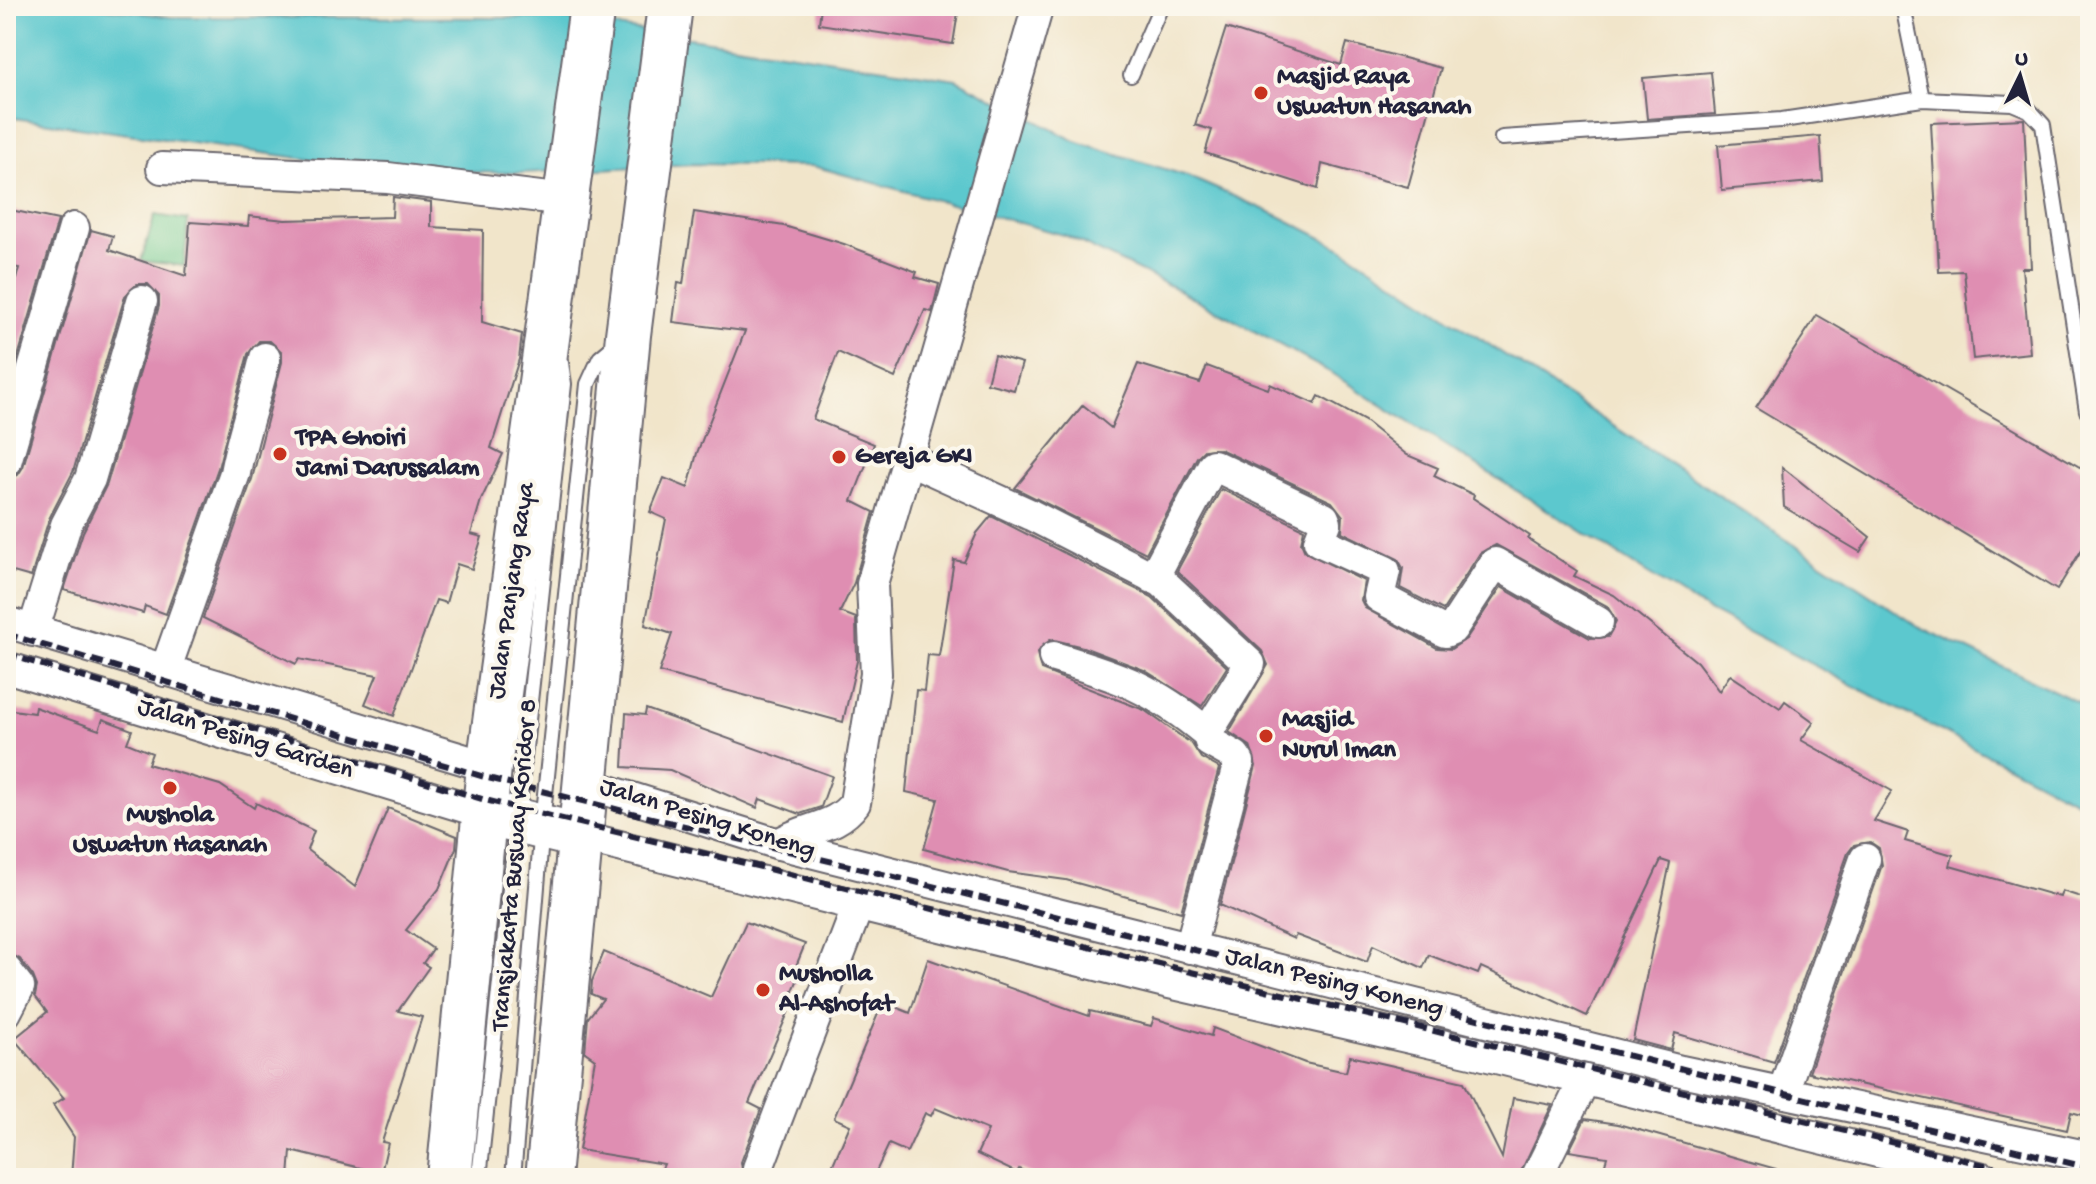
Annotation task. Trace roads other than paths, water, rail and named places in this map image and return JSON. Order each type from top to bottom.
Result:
[{"type":"main road","name":"Jalan Panjang Raya","points":[[548,1178],[531,824],[489,767],[592,6]]},
{"type":"main road","name":"Jalan Panjang Raya","points":[[449,1178],[531,824],[584,783],[628,335],[670,6]]},
{"type":"street","points":[[779,844],[794,833],[830,825],[845,816],[855,803],[876,674],[872,584],[1038,6]]},
{"type":"street","points":[[162,168],[388,178],[566,193]]},
{"type":"street","points":[[6,462],[74,228]]},
{"type":"street","points":[[142,301],[90,479],[19,626],[489,767]]},
{"type":"street","points":[[165,671],[235,473],[237,451],[255,403],[265,358]]},
{"type":"street","points":[[906,458],[1031,515],[1153,578],[1250,664],[1207,733]]},
{"type":"street","points":[[1153,578],[1213,465],[1324,518],[1326,523],[1319,541],[1385,571],[1378,593],[1381,599],[1445,632],[1452,629],[1495,563],[1598,622]]},
{"type":"street","points":[[1054,657],[1120,677],[1169,701],[1207,733],[1210,742],[1235,756],[1239,762],[1190,948]]},
{"type":"street","name":"Jalan Pesing Garden","points":[[6,667],[531,824],[1983,1178]]},
{"type":"street","name":"Jalan Pesing Koneng","points":[[584,783],[779,844],[1681,1071],[2090,1157]]},
{"type":"street","points":[[1783,1092],[1865,859]]},
{"type":"street","points":[[758,1168],[858,906]]},
{"type":"street","points":[[6,970],[19,987],[6,1012]]},
{"type":"street","points":[[1536,1178],[1584,1081]]},
{"type":"lane","points":[[1131,75],[1161,6]]},
{"type":"lane","points":[[1903,6],[1922,99]]},
{"type":"lane","points":[[1502,138],[1782,120],[1922,99],[2012,103],[2029,110],[2043,125],[2087,411]]},
{"type":"lane","name":"Transjakarta Busway Koridor 8","points":[[479,1178],[531,824],[588,384],[600,358],[628,335]]},
{"type":"lane","name":"Transjakarta Busway Koridor 8","points":[[513,1178],[531,824],[564,384],[560,358],[548,338]]},
{"type":"water","points":[[6,6],[93,6],[170,17],[559,18],[956,79],[1075,141],[1187,176],[1279,216],[1342,248],[1918,626],[2090,708],[2090,808],[1697,605],[1328,371],[1175,288],[1067,236],[813,166],[694,164],[522,173],[392,171],[6,117]]},
{"type":"railway","points":[[6,634],[488,778],[2090,1168]]},
{"type":"railway","points":[[6,654],[485,800],[2038,1178]]},
{"type":"place","name":"Masjid Raya Uswatun Hasanah","points":[[1261,93]]},
{"type":"place","name":"TPA Ghoiri Jami Darussalam","points":[[280,454]]},
{"type":"place","name":"Gereja GKI","points":[[839,457]]},
{"type":"place","name":"Masjid Nurul Iman","points":[[1266,736]]},
{"type":"place","name":"Mushola Uswatun Hasanah","points":[[170,788]]},
{"type":"place","name":"Musholla Al-Ashofat","points":[[763,990]]}]
